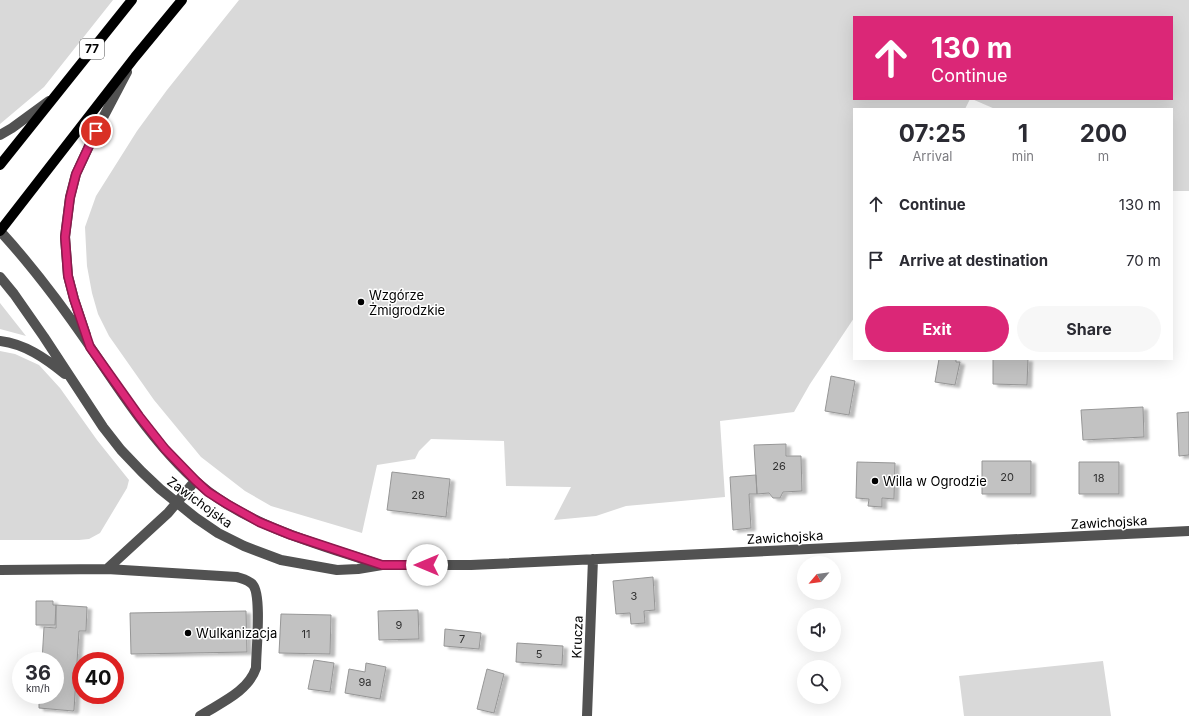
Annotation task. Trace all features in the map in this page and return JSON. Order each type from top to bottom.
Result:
[{"type":"main road","name":"77","points":[[0,165],[132,0]]},
{"type":"main road","points":[[0,231],[135,57],[182,0]]},
{"type":"street","points":[[90,347],[68,276],[65,237],[70,198],[76,174],[96,131],[135,57]]},
{"type":"street","points":[[0,135],[52,99]]},
{"type":"street","name":"Zawichojska","points":[[0,231],[45,282],[126,399],[152,432],[176,462],[208,492],[259,522],[291,535],[382,565]]},
{"type":"street","name":"Zawichojska","points":[[0,277],[18,300],[103,427],[121,450],[142,472],[177,504],[218,533],[244,546],[281,560],[337,570],[358,569],[382,565],[471,565],[593,560],[1189,531]]},
{"type":"street","name":"Zawichojska","points":[[0,341],[29,349],[48,361],[72,380]]},
{"type":"street","points":[[107,569],[168,514],[196,481]]},
{"type":"street","name":"Krucza","points":[[588,716],[593,560]]},
{"type":"street","points":[[0,570],[107,569],[237,577],[248,580],[257,592],[258,610],[256,668],[248,683],[240,690],[200,716]]},
{"type":"shaded area","points":[[0,0],[113,0],[44,87],[0,124]]},
{"type":"shaded area","points":[[239,0],[1189,0],[1189,191],[1173,191],[1173,108],[993,108],[974,100],[1173,100],[1173,16],[853,16],[853,100],[970,100],[966,108],[853,108],[853,320],[810,384],[794,412],[720,421],[725,497],[626,506],[596,516],[554,520],[571,487],[506,486],[504,441],[431,439],[419,451],[415,459],[377,465],[362,533],[271,506],[245,491],[201,457],[154,400],[109,336],[98,314],[87,266],[85,227],[96,196],[137,131],[167,90]]},
{"type":"shaded area","points":[[0,303],[26,336],[0,329]]},
{"type":"shaded area","points":[[0,351],[15,354],[39,365],[60,388],[97,440],[129,480],[127,488],[100,533],[89,539],[0,540]]},
{"type":"shaded area","points":[[1103,661],[1111,716],[964,716],[959,676]]},
{"type":"building","points":[[939,360],[956,360],[956,362],[960,362],[955,385],[935,382]]},
{"type":"building","points":[[993,360],[1028,360],[1027,385],[993,384]]},
{"type":"building","points":[[831,376],[855,381],[849,415],[825,411]]},
{"type":"building","points":[[1143,407],[1144,437],[1083,440],[1081,410]]},
{"type":"building","points":[[1189,412],[1189,455],[1179,456],[1177,413]]},
{"type":"building","points":[[786,444],[786,456],[801,456],[802,491],[783,492],[780,498],[773,498],[769,493],[757,494],[754,445]]},
{"type":"building","points":[[982,461],[1031,461],[1031,494],[982,494]]},
{"type":"building","name":"Willa w Ogrodzie","points":[[857,462],[895,463],[894,499],[882,498],[882,507],[868,506],[869,499],[856,498]]},
{"type":"building","points":[[1079,462],[1119,462],[1119,494],[1079,494]]},
{"type":"building","points":[[392,472],[450,479],[446,517],[387,510]]},
{"type":"building","points":[[756,475],[757,494],[749,494],[751,528],[733,530],[730,477]]},
{"type":"building","points":[[653,577],[655,610],[644,611],[645,623],[631,624],[630,613],[616,614],[613,581]]},
{"type":"building","points":[[36,601],[53,601],[53,605],[56,605],[55,625],[36,625]]},
{"type":"building","points":[[56,605],[87,607],[86,631],[79,631],[78,652],[72,652],[72,704],[74,704],[73,711],[39,708],[39,704],[64,704],[64,652],[43,652],[44,627],[56,628]]},
{"type":"building","points":[[418,610],[419,639],[379,640],[378,611]]},
{"type":"building","name":"Wulkanizacja","points":[[246,611],[247,652],[131,654],[130,613]]},
{"type":"building","points":[[281,614],[331,615],[330,654],[279,653]]},
{"type":"building","points":[[445,629],[481,633],[479,649],[444,646]]},
{"type":"building","points":[[517,643],[563,646],[562,665],[516,662]]},
{"type":"building","points":[[314,660],[334,663],[330,692],[308,689]]},
{"type":"building","points":[[366,663],[386,667],[380,699],[345,693],[349,669],[365,672]]},
{"type":"building","points":[[487,669],[504,674],[494,713],[477,709]]},
{"type":"place","name":"Wzgórze Żmigrodzkie","points":[[361,302]]},
{"type":"place","name":"Willa w Ogrodzie","points":[[875,481]]},
{"type":"place","name":"Wulkanizacja","points":[[188,633]]},
{"type":"route","points":[[96,131],[76,174],[70,198],[65,237],[68,276],[90,347],[139,416],[176,462],[208,492],[259,522],[291,535],[382,565],[427,565]]}]
